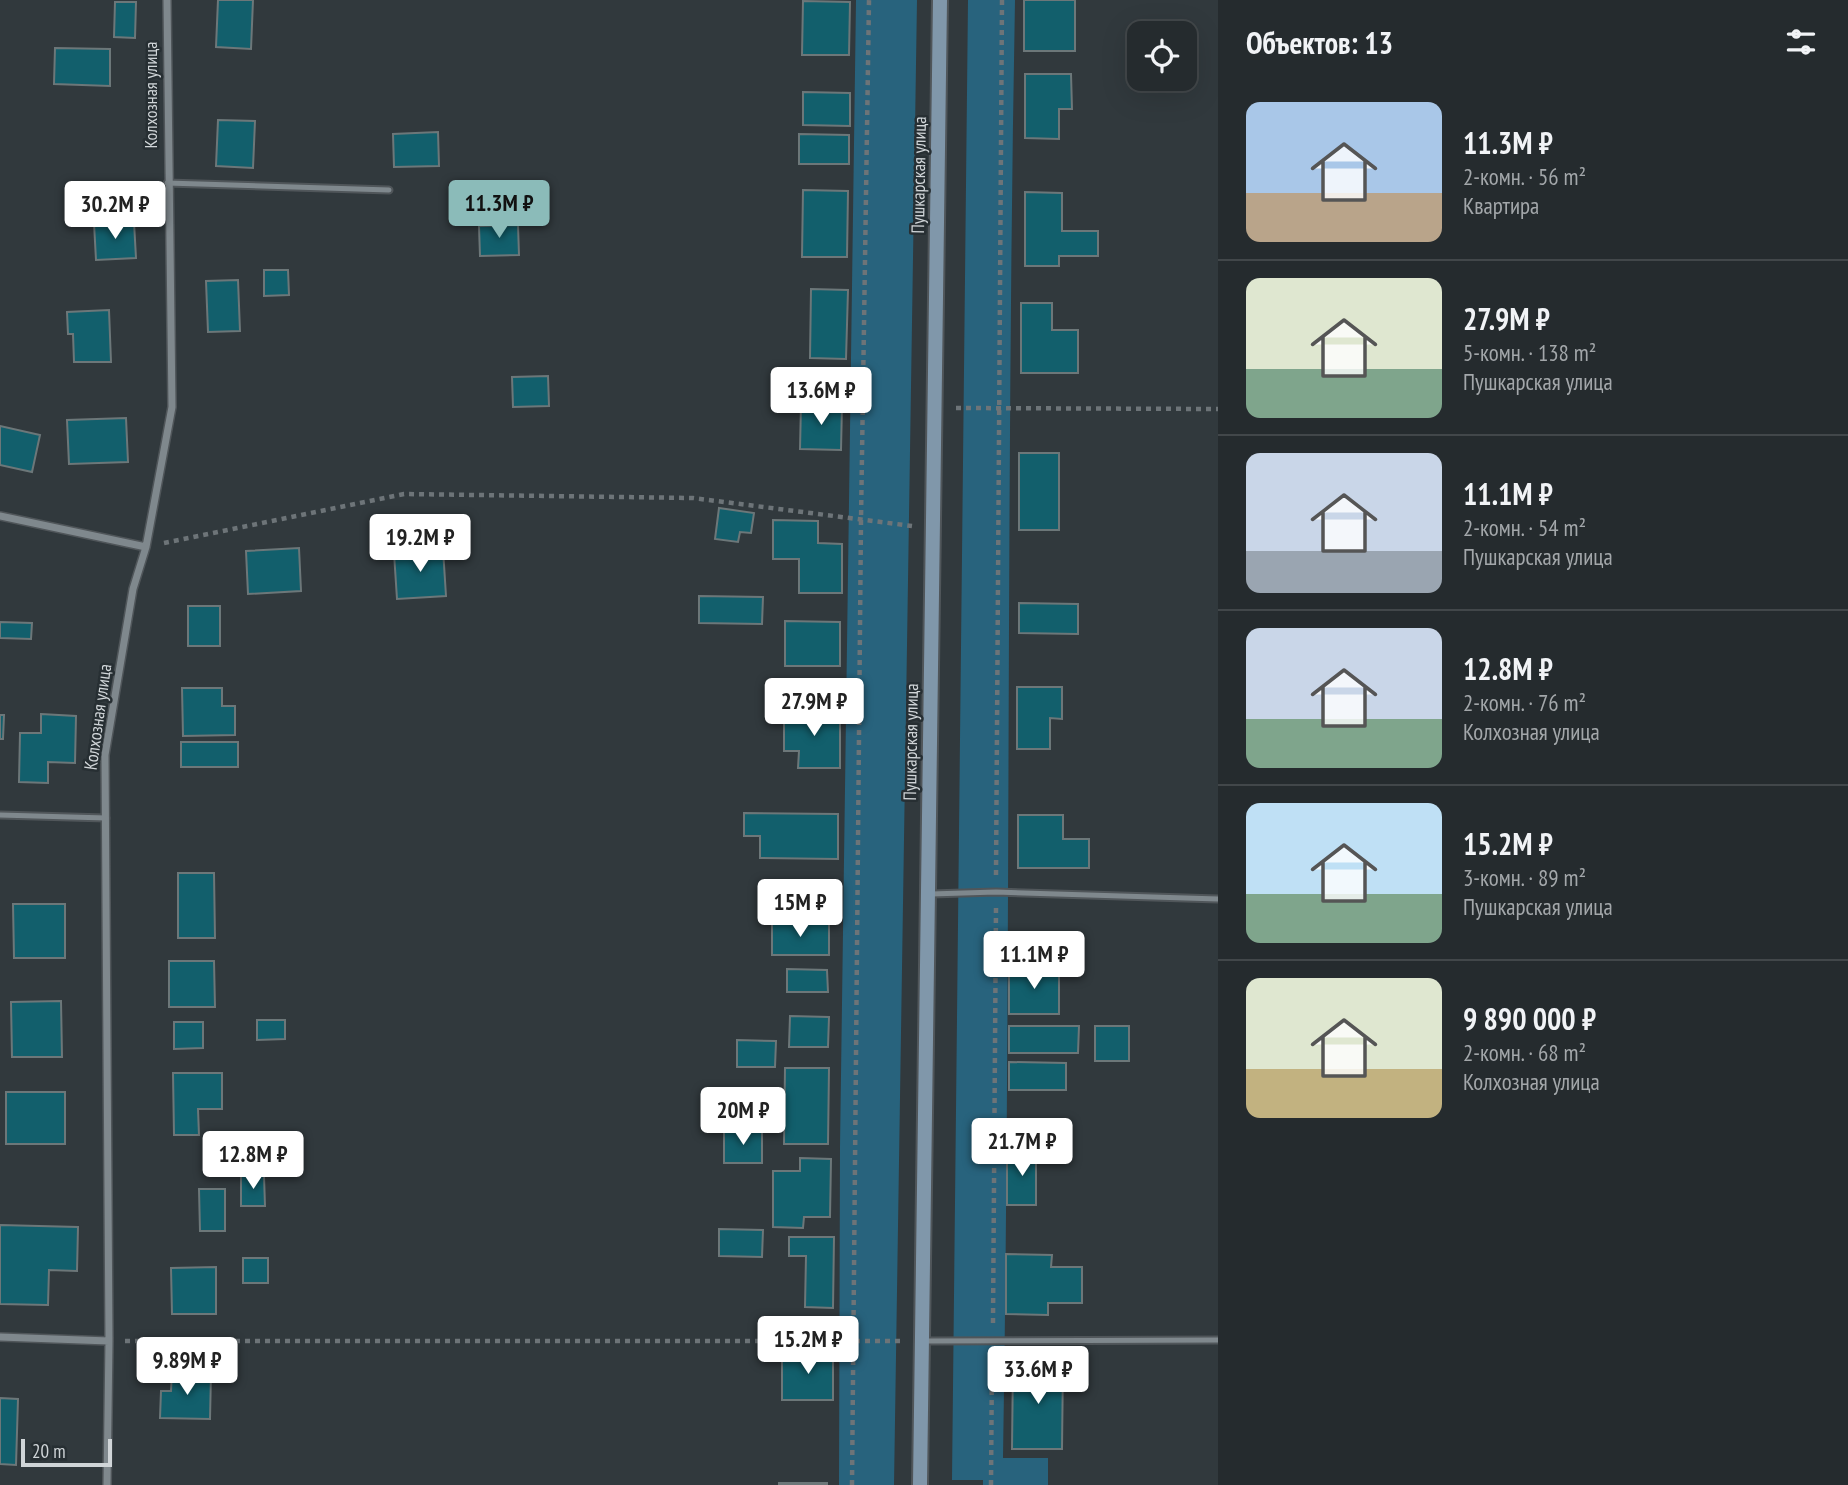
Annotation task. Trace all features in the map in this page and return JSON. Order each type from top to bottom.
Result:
[{"type":"main road","name":"Пушкарская улица","points":[[920,1485],[940,0]]},
{"type":"street","name":"Колхозная улица","points":[[107,1485],[109,1340],[105,755],[133,590],[146,547],[172,407],[167,183],[167,0]]},
{"type":"street","points":[[0,516],[146,547]]},
{"type":"street","points":[[0,1338],[109,1340]]},
{"type":"lane","points":[[167,183],[388,190]]},
{"type":"lane","points":[[0,815],[106,818]]},
{"type":"lane","points":[[928,894],[996,892],[1218,900]]},
{"type":"lane","points":[[922,1341],[1218,1339]]},
{"type":"path","points":[[852,1485],[869,0]]},
{"type":"path","points":[[991,1485],[1002,0]]},
{"type":"path","points":[[935,409],[1218,409]]},
{"type":"path","points":[[146,547],[404,494],[693,498],[933,528]]},
{"type":"path","points":[[109,1340],[922,1341]]},
{"type":"shaded area","points":[[856,0],[917,0],[894,1485],[839,1485],[840,1147]]},
{"type":"shaded area","points":[[968,0],[1015,0],[1003,1458],[1048,1458],[1048,1485],[983,1485],[983,1480],[952,1480]]},
{"type":"building","points":[[218,0],[253,0],[251,49],[216,47]]},
{"type":"building","points":[[1024,0],[1075,0],[1075,51],[1024,51]]},
{"type":"building","points":[[803,1],[850,2],[849,55],[802,55]]},
{"type":"building","points":[[115,2],[136,2],[135,38],[114,37]]},
{"type":"building","points":[[55,48],[110,49],[110,86],[54,84]]},
{"type":"building","points":[[1025,74],[1071,74],[1072,109],[1059,109],[1059,139],[1025,138]]},
{"type":"building","points":[[803,92],[850,93],[850,126],[803,125]]},
{"type":"building","points":[[218,120],[255,121],[253,168],[216,166]]},
{"type":"building","points":[[438,132],[439,166],[394,167],[393,134]]},
{"type":"building","points":[[799,134],[849,135],[849,164],[799,164]]},
{"type":"building","points":[[803,190],[848,191],[847,257],[802,257]]},
{"type":"building","points":[[1025,192],[1062,193],[1062,231],[1098,231],[1098,256],[1059,256],[1059,266],[1025,266]]},
{"type":"building","points":[[134,222],[136,258],[96,260],[94,223]]},
{"type":"building","points":[[518,225],[519,255],[480,256],[479,226]]},
{"type":"building","points":[[264,270],[288,270],[289,295],[264,296]]},
{"type":"building","points":[[238,280],[240,331],[208,332],[206,281]]},
{"type":"building","points":[[811,289],[848,290],[846,359],[810,358]]},
{"type":"building","points":[[1021,303],[1052,303],[1052,330],[1078,330],[1078,373],[1021,373]]},
{"type":"building","points":[[109,310],[111,362],[74,362],[73,334],[68,334],[67,312]]},
{"type":"building","points":[[548,376],[549,406],[513,407],[512,377]]},
{"type":"building","points":[[801,404],[842,404],[841,450],[800,449]]},
{"type":"building","points":[[126,418],[128,462],[69,464],[67,420]]},
{"type":"building","points":[[0,426],[40,435],[32,472],[0,465]]},
{"type":"building","points":[[1019,453],[1059,453],[1059,530],[1019,530]]},
{"type":"building","points":[[719,508],[754,513],[751,533],[740,532],[738,542],[715,539]]},
{"type":"building","points":[[773,520],[818,521],[818,543],[842,544],[842,593],[799,593],[799,559],[773,559]]},
{"type":"building","points":[[299,548],[301,591],[248,594],[246,551]]},
{"type":"building","points":[[443,549],[446,596],[397,599],[394,553]]},
{"type":"building","points":[[699,596],[763,597],[762,624],[699,623]]},
{"type":"building","points":[[1019,603],[1078,604],[1078,634],[1019,633]]},
{"type":"building","points":[[188,606],[220,606],[220,646],[188,646]]},
{"type":"building","points":[[785,621],[840,622],[840,666],[785,666]]},
{"type":"building","points":[[0,622],[32,623],[31,639],[0,638]]},
{"type":"building","points":[[1017,687],[1062,687],[1062,719],[1050,718],[1050,749],[1017,749]]},
{"type":"building","points":[[182,688],[222,688],[222,706],[235,706],[235,735],[183,736]]},
{"type":"building","points":[[784,710],[840,711],[840,768],[798,768],[799,751],[784,751]]},
{"type":"building","points":[[41,714],[76,716],[75,763],[48,762],[48,783],[19,782],[20,733],[41,733]]},
{"type":"building","points":[[0,715],[4,715],[3,739],[0,739]]},
{"type":"building","points":[[181,742],[238,742],[238,767],[181,767]]},
{"type":"building","points":[[744,813],[838,814],[838,859],[760,858],[760,836],[744,836]]},
{"type":"building","points":[[1018,815],[1063,815],[1063,839],[1089,839],[1089,868],[1018,868]]},
{"type":"building","points":[[178,873],[214,873],[215,938],[178,938]]},
{"type":"building","points":[[13,904],[65,904],[65,958],[14,958]]},
{"type":"building","points":[[772,923],[829,923],[829,955],[772,955]]},
{"type":"building","points":[[169,961],[214,961],[215,1007],[169,1007]]},
{"type":"building","points":[[787,969],[827,970],[828,992],[787,992]]},
{"type":"building","points":[[1009,969],[1059,969],[1059,1014],[1009,1014]]},
{"type":"building","points":[[61,1001],[62,1057],[12,1057],[11,1002]]},
{"type":"building","points":[[790,1016],[829,1017],[828,1047],[789,1047]]},
{"type":"building","points":[[257,1020],[285,1020],[285,1039],[257,1040]]},
{"type":"building","points":[[174,1022],[203,1022],[203,1048],[174,1049]]},
{"type":"building","points":[[1009,1026],[1079,1026],[1078,1053],[1009,1053]]},
{"type":"building","points":[[1095,1026],[1129,1026],[1129,1061],[1095,1061]]},
{"type":"building","points":[[737,1040],[776,1041],[775,1067],[737,1067]]},
{"type":"building","points":[[1009,1062],[1066,1063],[1066,1090],[1009,1090]]},
{"type":"building","points":[[785,1068],[829,1068],[828,1144],[784,1144]]},
{"type":"building","points":[[173,1073],[222,1073],[222,1109],[198,1109],[199,1135],[174,1135]]},
{"type":"building","points":[[6,1092],[65,1092],[65,1144],[6,1144]]},
{"type":"building","points":[[724,1131],[762,1131],[762,1163],[724,1163]]},
{"type":"building","points":[[1007,1152],[1036,1152],[1036,1205],[1007,1205]]},
{"type":"building","points":[[800,1158],[831,1159],[830,1217],[804,1217],[803,1228],[773,1227],[773,1171],[800,1171]]},
{"type":"building","points":[[241,1176],[264,1176],[265,1206],[241,1206]]},
{"type":"building","points":[[199,1189],[225,1189],[225,1231],[200,1231]]},
{"type":"building","points":[[0,1225],[78,1227],[77,1271],[49,1270],[48,1305],[0,1304]]},
{"type":"building","points":[[719,1229],[763,1230],[762,1257],[719,1256]]},
{"type":"building","points":[[789,1237],[834,1237],[833,1308],[805,1307],[806,1256],[789,1256]]},
{"type":"building","points":[[1006,1254],[1052,1255],[1051,1267],[1082,1267],[1082,1303],[1048,1303],[1048,1315],[1006,1314]]},
{"type":"building","points":[[243,1258],[268,1258],[268,1283],[243,1283]]},
{"type":"building","points":[[216,1267],[216,1314],[172,1314],[171,1268]]},
{"type":"building","points":[[782,1353],[833,1353],[833,1400],[782,1400]]},
{"type":"building","points":[[1013,1362],[1063,1362],[1062,1449],[1012,1449]]},
{"type":"building","points":[[172,1372],[211,1373],[210,1419],[160,1418],[161,1391],[171,1391]]},
{"type":"building","points":[[0,1398],[18,1399],[16,1465],[0,1464]]},
{"type":"building","points":[[827,1483],[827,1485],[779,1485]]}]
